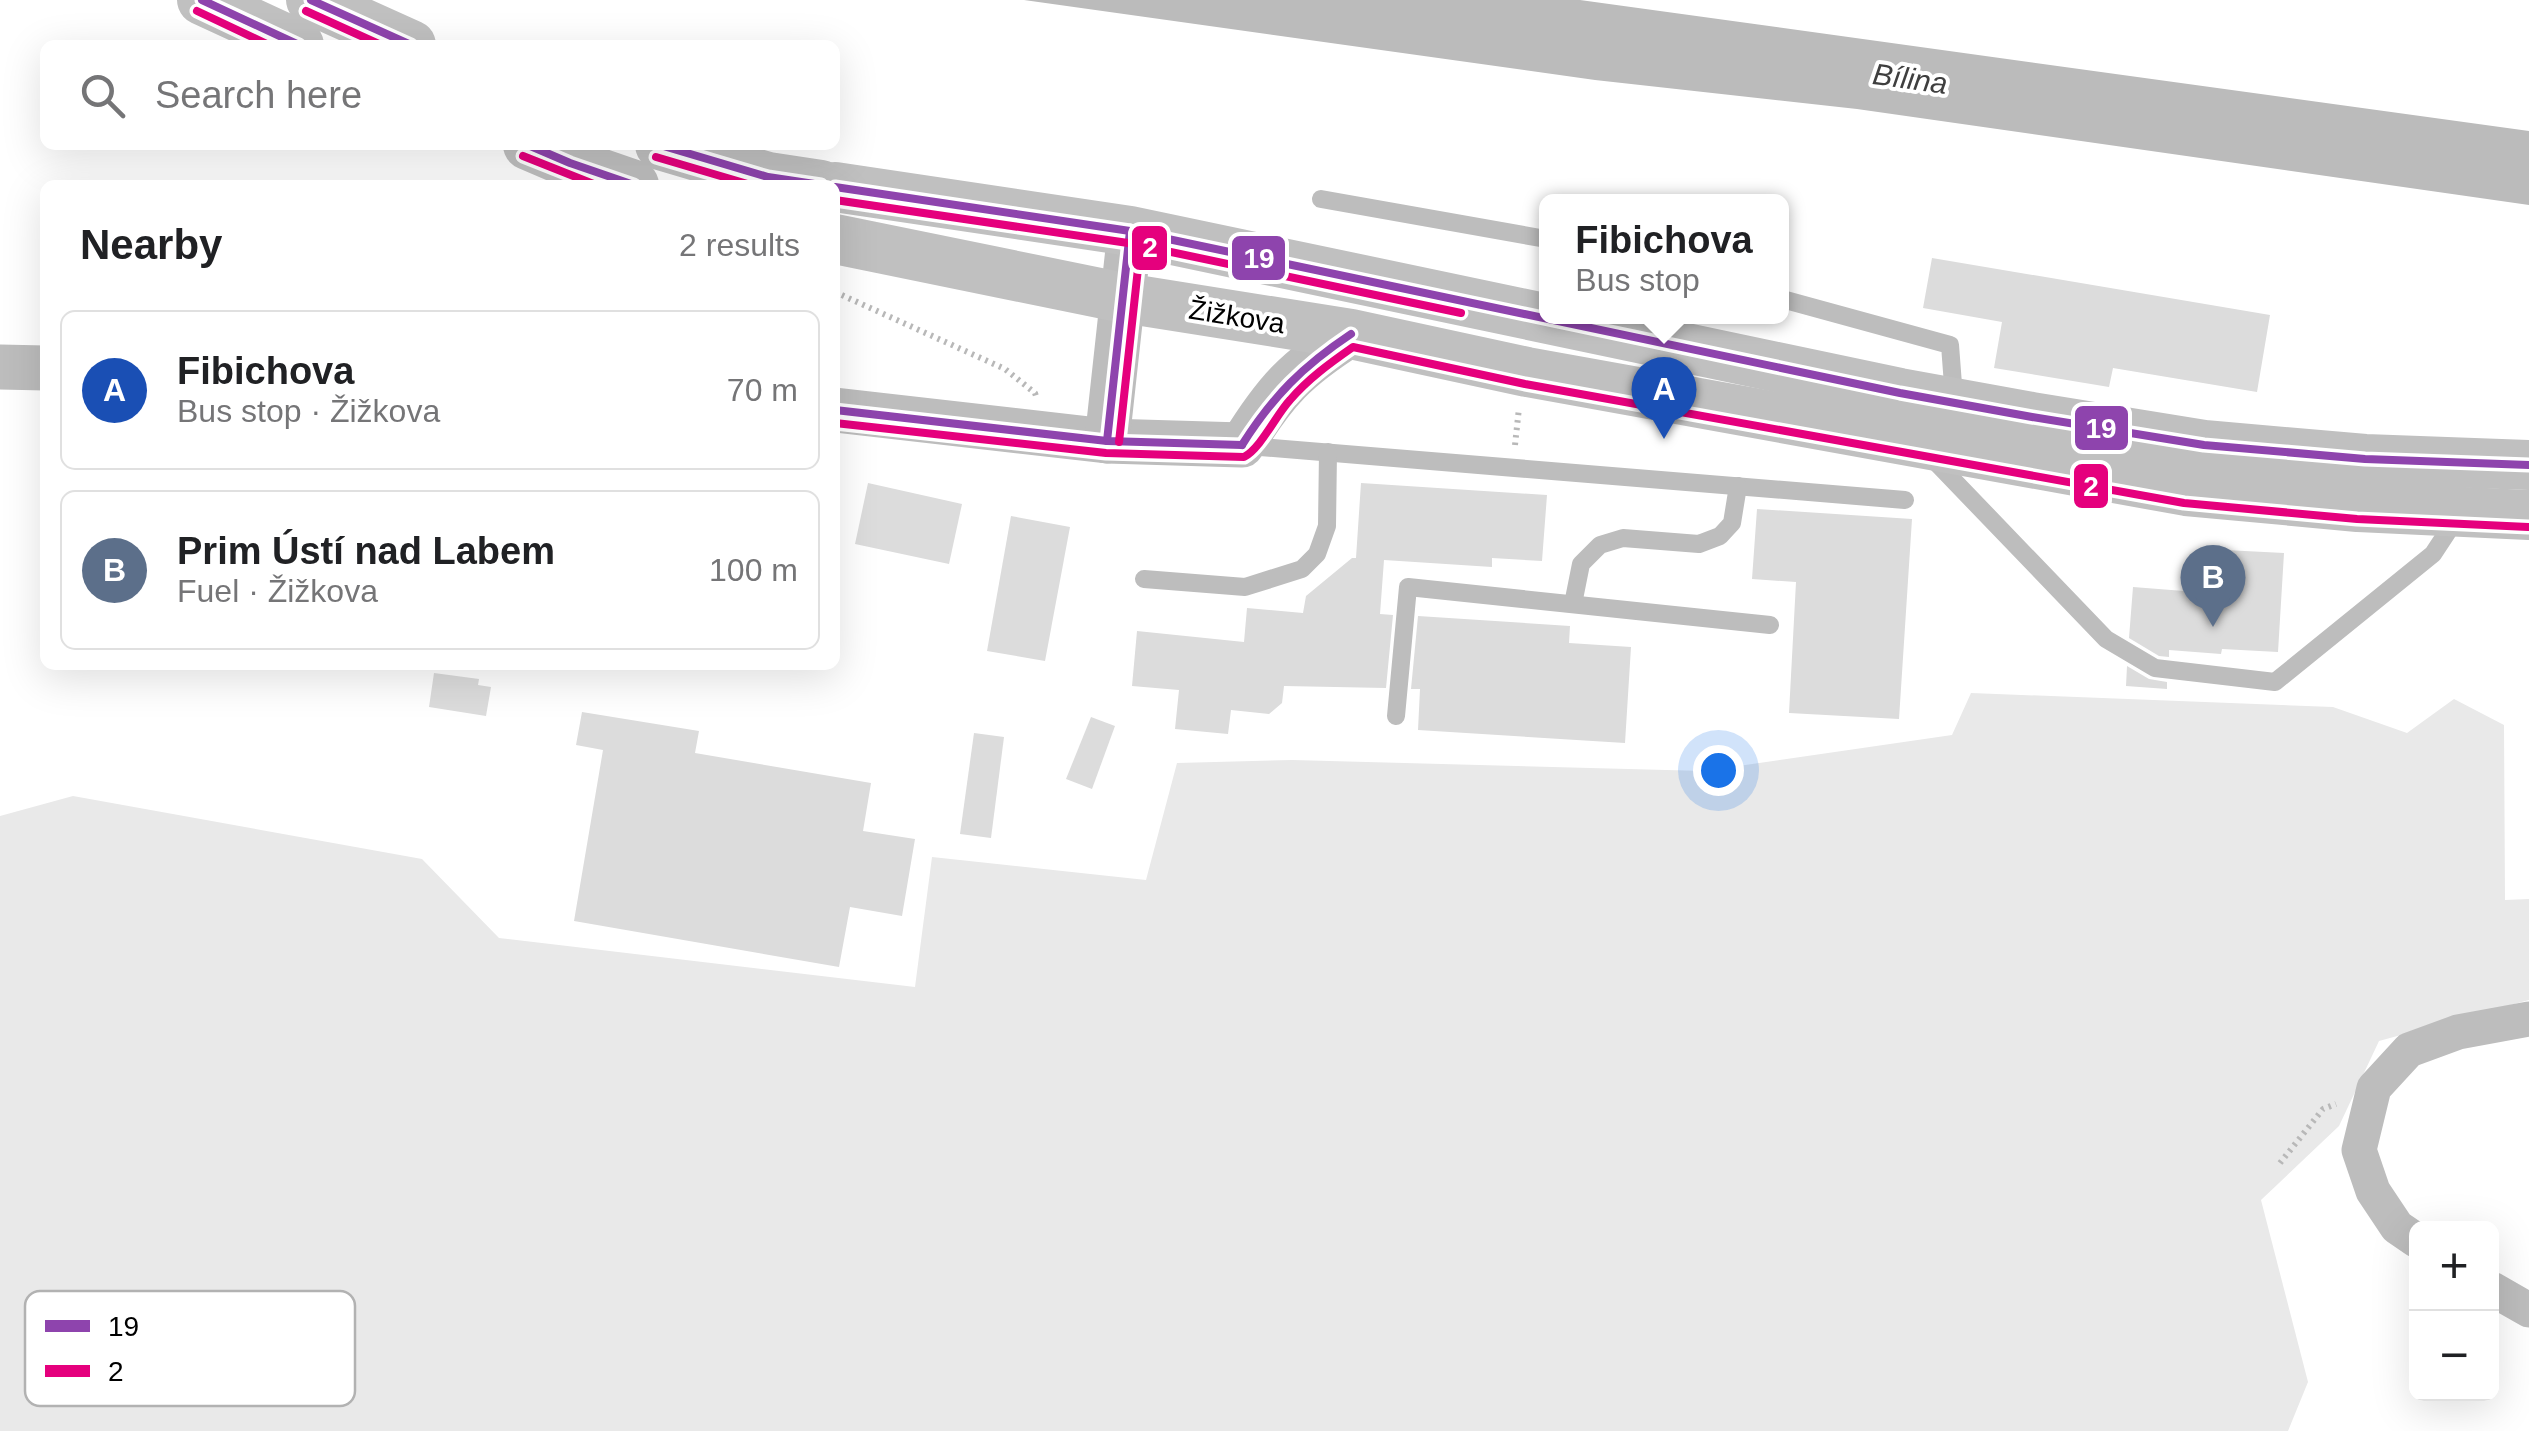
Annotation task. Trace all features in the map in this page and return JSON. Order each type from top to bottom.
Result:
[{"type":"main road","points":[[202,0],[289,40]]},
{"type":"main road","points":[[311,0],[400,40]]},
{"type":"main road","points":[[539,150],[619,180]]},
{"type":"main road","points":[[677,150],[788,180]]},
{"type":"main road","points":[[840,188],[1130,231],[1539,316]]},
{"type":"main road","name":"Žižkova","points":[[840,240],[1124,298],[1351,334],[1546,376],[2186,491],[2358,508],[2529,516]]},
{"type":"main road","points":[[1576,324],[1954,403],[2204,445],[2365,460],[2529,465]]},
{"type":"street","points":[[1107,441],[1130,231]]},
{"type":"street","points":[[840,411],[1107,441],[1242,445],[1279,389],[1313,358],[1351,334]]},
{"type":"street","points":[[0,367],[40,368]]},
{"type":"street","points":[[2409,1235],[2397,1227],[2373,1191],[2360,1150],[2374,1088],[2409,1050],[2458,1032],[2529,1019]]},
{"type":"street","points":[[2499,1292],[2529,1310]]},
{"type":"lane","points":[[1321,199],[1539,238]]},
{"type":"lane","points":[[1789,301],[1950,344],[1954,403]]},
{"type":"lane","points":[[1917,443],[2106,639],[2154,668],[2275,682],[2433,554],[2461,512]]},
{"type":"lane","points":[[1242,445],[1906,500]]},
{"type":"lane","points":[[1144,579],[1245,588],[1302,569],[1317,554],[1327,526],[1328,452]]},
{"type":"lane","points":[[1573,604],[1580,564],[1600,546],[1624,538],[1698,544],[1720,536],[1732,523],[1738,486]]},
{"type":"lane","points":[[1396,716],[1408,587],[1770,625]]},
{"type":"path","points":[[840,294],[1005,368],[1035,392],[1037,403]]},
{"type":"path","points":[[1515,449],[1519,406]]},
{"type":"path","points":[[2280,1162],[2323,1109],[2374,1088]]},
{"type":"shaded area","points":[[1971,693],[2333,707],[2407,733],[2454,699],[2504,725],[2505,900],[2529,899],[2529,1000],[2379,1041],[2339,1126],[2261,1200],[2308,1382],[2288,1431],[0,1431],[0,816],[73,796],[422,859],[499,938],[915,987],[932,857],[1146,880],[1177,763],[1292,760],[1704,771],[1952,735]]},
{"type":"water","name":"Bílina","points":[[1024,0],[1580,0],[2529,131],[2529,205],[1857,109],[1595,80]]},
{"type":"building","points":[[1932,258],[2270,315],[2257,392],[2113,368],[2109,387],[1994,368],[2002,322],[1923,308]]},
{"type":"building","points":[[868,483],[962,504],[949,564],[855,544]]},
{"type":"building","points":[[1361,483],[1547,495],[1542,561],[1492,558],[1492,567],[1384,560],[1380,614],[1393,615],[1386,688],[1284,686],[1282,703],[1269,714],[1231,710],[1228,734],[1175,729],[1179,690],[1132,686],[1137,631],[1244,642],[1247,608],[1303,613],[1306,596],[1356,558]]},
{"type":"building","points":[[1757,509],[1912,519],[1899,719],[1789,713],[1796,582],[1752,579]]},
{"type":"building","points":[[1011,516],[1070,527],[1045,661],[987,651]]},
{"type":"building","points":[[2225,550],[2284,553],[2278,652],[2222,649],[2221,654],[2169,650],[2169,657],[2159,656],[2129,638],[2133,587],[2222,594]]},
{"type":"building","points":[[1418,616],[1570,626],[1569,643],[1631,647],[1625,743],[1418,730],[1420,689],[1411,689]]},
{"type":"building","points":[[2127,666],[2149,679],[2167,682],[2167,689],[2126,686]]},
{"type":"building","points":[[434,673],[479,679],[478,685],[491,687],[486,716],[429,707]]},
{"type":"building","points":[[582,712],[699,731],[695,753],[871,783],[863,831],[915,839],[902,916],[850,907],[839,967],[574,921],[603,750],[576,745]]},
{"type":"building","points":[[1091,717],[1115,726],[1092,789],[1066,779]]},
{"type":"building","points":[[974,733],[1004,737],[991,838],[960,834]]},
{"type":"transit line","name":"19","points":[[202,0],[288,40]]},
{"type":"transit line","name":"19","points":[[311,0],[400,40]]},
{"type":"transit line","name":"2","points":[[197,11],[258,40]]},
{"type":"transit line","name":"2","points":[[306,11],[370,40]]},
{"type":"transit line","name":"19","points":[[540,150],[619,180]]},
{"type":"transit line","name":"19","points":[[677,150],[788,180]]},
{"type":"transit line","name":"2","points":[[523,156],[583,180]]},
{"type":"transit line","name":"2","points":[[656,157],[734,180]]},
{"type":"transit line","name":"19","points":[[840,188],[1130,231],[1539,317]]},
{"type":"transit line","name":"2","points":[[840,201],[1128,243],[1461,313]]},
{"type":"transit line","name":"19","points":[[1107,441],[1130,231]]},
{"type":"transit line","name":"2","points":[[1119,442],[1142,232]]},
{"type":"transit line","name":"19","points":[[1572,324],[1900,393],[2204,445],[2365,459],[2529,465]]},
{"type":"transit line","name":"19","points":[[1242,445],[1290,383],[1351,334]]},
{"type":"transit line","name":"2","points":[[840,424],[1106,453],[1244,457],[1297,392],[1353,347],[1525,384],[2184,503],[2357,519],[2528,527]]},
{"type":"transit line","name":"19","points":[[840,411],[1107,441],[1242,445]]},
{"type":"place","name":"Fibichova","points":[[1664,439]]},
{"type":"place","name":"Prim Ústí nad Labem","points":[[2213,627]]}]
